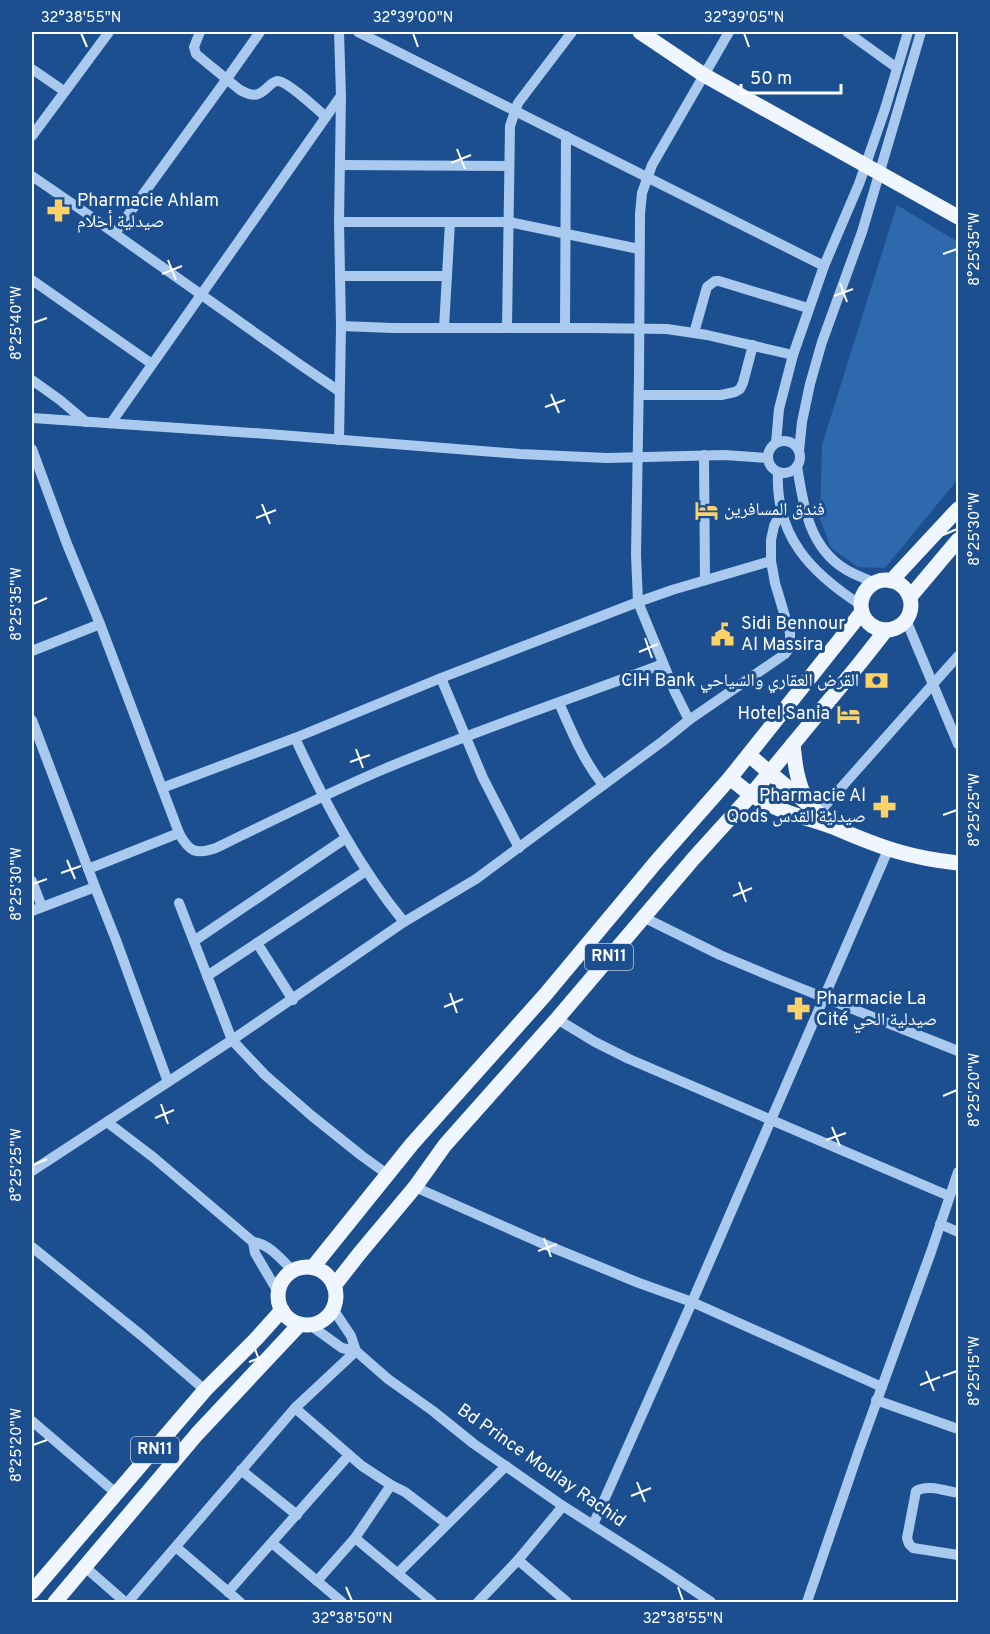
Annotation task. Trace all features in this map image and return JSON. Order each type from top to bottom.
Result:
[{"type":"main road","points":[[640,32],[704,75],[958,217]]},
{"type":"main road","points":[[891,581],[958,509]]},
{"type":"main road","points":[[910,597],[958,540]]},
{"type":"main road","points":[[875,583],[883,580],[891,581],[903,587],[910,597],[910,613],[906,620]]},
{"type":"main road","name":"RN11","points":[[313,1267],[412,1144],[545,995],[656,862],[730,778],[861,608],[863,596],[875,583]]},
{"type":"main road","points":[[861,608],[867,621],[875,628],[886,630]]},
{"type":"main road","name":"RN11","points":[[334,1286],[415,1187],[446,1145],[770,773],[886,630],[901,626],[906,620]]},
{"type":"main road","points":[[793,744],[796,773],[802,792],[814,813]]},
{"type":"main road","points":[[749,754],[814,813],[838,829],[888,850],[958,863]]},
{"type":"main road","points":[[730,778],[751,795],[777,808],[814,813]]},
{"type":"main road","points":[[305,1324],[289,1319],[279,1301],[278,1292],[281,1283],[292,1270],[313,1267],[324,1272],[330,1278],[336,1293],[333,1309]]},
{"type":"main road","name":"RN11","points":[[55,1602],[197,1434],[305,1324],[323,1320],[333,1309]]},
{"type":"main road","name":"RN11","points":[[32,1592],[206,1390],[282,1310]]},
{"type":"street","points":[[32,136],[109,32]]},
{"type":"street","points":[[200,32],[194,47],[196,54],[226,80],[248,95],[259,95],[273,82],[283,82],[326,117]]},
{"type":"street","points":[[115,233],[260,32]]},
{"type":"street","points":[[339,32],[341,326],[339,440]]},
{"type":"street","points":[[358,32],[824,266]]},
{"type":"street","points":[[507,328],[510,126],[518,103],[572,32]]},
{"type":"street","points":[[689,720],[638,602],[636,555],[640,203],[646,178],[674,124],[729,32]]},
{"type":"street","points":[[847,32],[897,68]]},
{"type":"street","points":[[875,583],[835,562],[818,543],[806,513],[797,466],[802,422],[810,384],[822,342],[862,232],[873,169],[908,32]]},
{"type":"street","points":[[797,466],[789,472],[778,472],[770,466],[767,458],[776,442],[779,409],[793,355],[824,266],[844,221],[873,169],[921,32]]},
{"type":"street","points":[[32,69],[64,91]]},
{"type":"street","points":[[111,423],[340,96]]},
{"type":"street","points":[[566,136],[566,328]]},
{"type":"street","points":[[340,165],[509,166]]},
{"type":"street","points":[[32,176],[339,390]]},
{"type":"street","points":[[339,222],[509,222],[639,249]]},
{"type":"street","points":[[444,328],[450,222]]},
{"type":"street","points":[[340,276],[447,276]]},
{"type":"street","points":[[32,280],[152,364]]},
{"type":"street","points":[[694,333],[707,288],[715,281],[808,308]]},
{"type":"street","points":[[341,326],[667,329],[793,355]]},
{"type":"street","points":[[639,395],[721,395],[735,392],[740,389],[753,345]]},
{"type":"street","points":[[32,380],[86,422]]},
{"type":"street","points":[[32,418],[574,457],[638,458],[704,454],[767,458]]},
{"type":"street","points":[[776,442],[787,441],[799,451]]},
{"type":"street","points":[[32,449],[179,833],[189,848],[199,852],[216,848],[324,796],[465,737],[663,664]]},
{"type":"street","points":[[704,454],[705,580]]},
{"type":"street","points":[[778,472],[777,487],[781,512],[795,543],[813,568],[861,608]]},
{"type":"street","points":[[32,1171],[232,1040],[404,922],[476,879],[689,720],[785,654],[790,647],[790,633],[771,561],[771,540],[774,526],[781,512]]},
{"type":"street","points":[[162,788],[295,738],[441,678],[638,602],[771,561]]},
{"type":"street","points":[[906,620],[958,744]]},
{"type":"street","points":[[32,651],[100,624]]},
{"type":"street","points":[[814,813],[934,685],[958,656]]},
{"type":"street","points":[[441,678],[483,778],[519,848]]},
{"type":"street","points":[[559,703],[580,750],[603,785]]},
{"type":"street","points":[[32,720],[168,1082]]},
{"type":"street","points":[[295,738],[346,838],[366,871],[404,922]]},
{"type":"street","points":[[88,869],[179,833]]},
{"type":"street","points":[[194,941],[346,838]]},
{"type":"street","points":[[593,1525],[888,850]]},
{"type":"street","points":[[207,976],[366,871]]},
{"type":"street","points":[[32,881],[37,909],[95,887]]},
{"type":"street","points":[[179,903],[232,1040],[264,1075],[312,1116],[387,1174]]},
{"type":"street","points":[[643,917],[720,955],[958,1052]]},
{"type":"street","points":[[257,943],[293,999]]},
{"type":"street","points":[[557,1019],[629,1059],[949,1196]]},
{"type":"street","points":[[107,1122],[153,1157],[253,1242],[274,1252],[292,1270]]},
{"type":"street","points":[[807,1602],[876,1400],[958,1172]]},
{"type":"street","points":[[415,1187],[539,1242],[692,1302],[882,1387]]},
{"type":"street","points":[[940,1224],[958,1232]]},
{"type":"street","points":[[253,1242],[255,1253],[278,1292]]},
{"type":"street","points":[[32,1247],[206,1390]]},
{"type":"street","name":"Bd Prince Moulay Rachid","points":[[333,1309],[351,1336],[356,1351]]},
{"type":"street","name":"Bd Prince Moulay Rachid","points":[[305,1324],[342,1348],[356,1351],[388,1379],[474,1444],[563,1506],[666,1571],[694,1598],[711,1602]]},
{"type":"street","points":[[86,1567],[127,1602],[295,1408],[356,1351]]},
{"type":"street","points":[[876,1400],[958,1429]]},
{"type":"street","points":[[295,1408],[369,1471],[405,1492],[447,1524]]},
{"type":"street","points":[[32,1421],[117,1494]]},
{"type":"street","points":[[228,1592],[349,1455]]},
{"type":"street","points":[[398,1573],[506,1466]]},
{"type":"street","points":[[241,1470],[297,1515]]},
{"type":"street","points":[[317,1581],[355,1538],[391,1485]]},
{"type":"street","points":[[958,1493],[930,1488],[919,1489],[914,1497],[907,1538],[913,1548],[958,1555]]},
{"type":"street","points":[[478,1602],[518,1560],[563,1506]]},
{"type":"street","points":[[355,1538],[432,1602]]},
{"type":"street","points":[[272,1542],[342,1602]]},
{"type":"street","points":[[176,1547],[240,1602]]},
{"type":"street","points":[[518,1560],[567,1602]]},
{"type":"shaded area","points":[[897,205],[958,242],[958,479],[885,568],[858,567],[831,548],[820,519],[822,445]]},
{"type":"place","name":"Pharmacie Ahlam صيدلية أحلام","points":[[59,211]]},
{"type":"place","name":"فندق المسافرين","points":[[706,510]]},
{"type":"place","name":"Sidi Bennour Al Massira","points":[[723,634]]},
{"type":"place","name":"CIH Bank القرض العقاري والسياحي","points":[[877,681]]},
{"type":"place","name":"Hotel Sania","points":[[848,714]]},
{"type":"place","name":"Pharmacie Al Qods صيدلية القدس","points":[[884,806]]},
{"type":"place","name":"Pharmacie La Cité صيدلية الحي","points":[[798,1009]]}]
